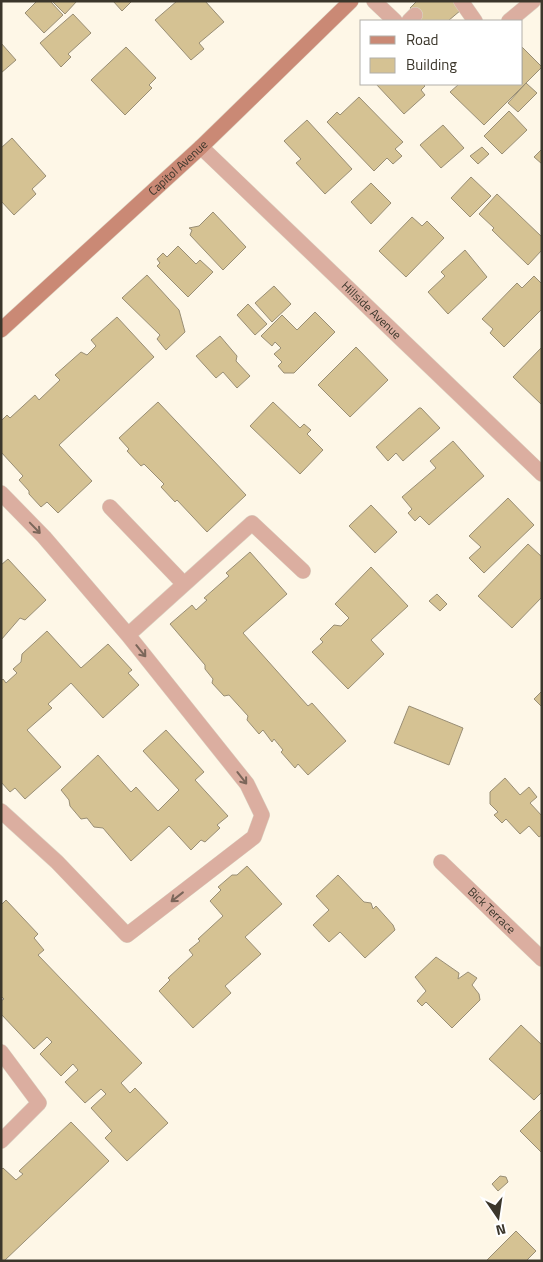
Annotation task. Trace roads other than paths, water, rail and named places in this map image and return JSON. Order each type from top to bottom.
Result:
[{"type":"main road","name":"Capitol Avenue","points":[[1,330],[201,147],[352,1]]},
{"type":"street","points":[[374,1],[394,20]]},
{"type":"street","points":[[461,1],[474,20]]},
{"type":"street","points":[[510,20],[533,1]]},
{"type":"street","name":"Hillside Avenue","points":[[201,147],[542,474]]},
{"type":"street","points":[[1,493],[44,537],[128,635],[247,784],[262,815],[254,837],[127,936],[57,862],[1,811]]},
{"type":"street","points":[[110,507],[183,583]]},
{"type":"street","points":[[128,635],[183,583],[252,523],[303,571]]},
{"type":"street","name":"Bick Terrace","points":[[441,862],[542,959]]},
{"type":"street","points":[[1,1052],[39,1103],[1,1141]]}]
